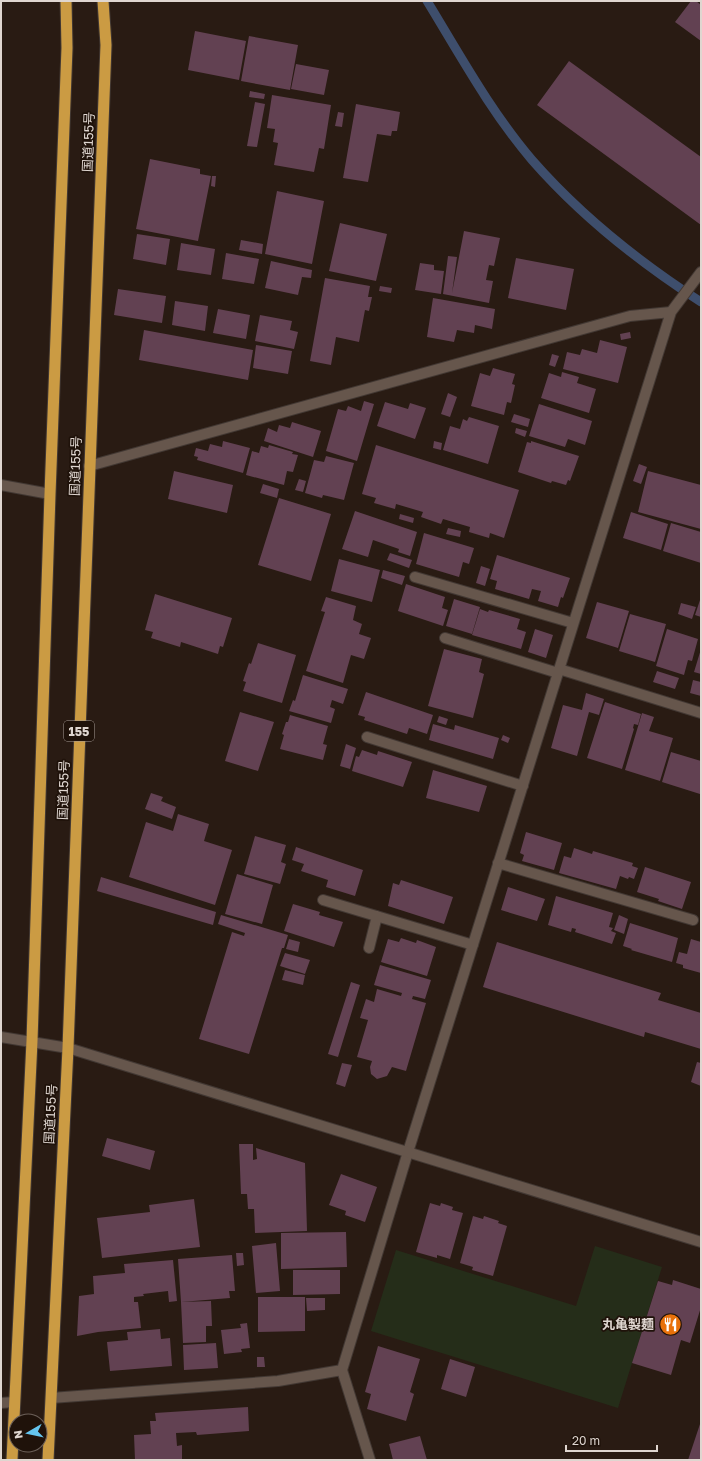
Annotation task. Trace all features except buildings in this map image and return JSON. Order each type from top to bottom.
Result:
[{"type":"highway","name":"国道155号","points":[[12,1460],[32,1041],[50,494],[67,48],[66,1]]},
{"type":"highway","name":"国道155号","points":[[48,1460],[68,1048],[106,45],[104,1]]},
{"type":"street","points":[[370,1460],[342,1370],[408,1152],[671,312],[700,274]]},
{"type":"street","points":[[89,466],[630,316],[671,312]]},
{"type":"street","points":[[1,485],[50,494]]},
{"type":"street","points":[[415,577],[573,623]]},
{"type":"street","points":[[445,638],[701,713]]},
{"type":"street","points":[[367,737],[523,786]]},
{"type":"street","points":[[498,864],[693,920]]},
{"type":"street","points":[[323,900],[473,945]]},
{"type":"street","points":[[369,948],[377,916]]},
{"type":"street","points":[[1,1037],[68,1048],[701,1242]]},
{"type":"street","points":[[51,1398],[278,1381],[342,1370]]},
{"type":"street","points":[[1,1403],[14,1402]]},
{"type":"green space","points":[[595,1246],[662,1267],[618,1408],[371,1331],[396,1250],[576,1306]]},
{"type":"waterway","points":[[427,1],[489,103],[517,142],[551,181],[591,219],[633,254],[655,271],[701,302]]},
{"type":"place","name":"丸亀製麺","points":[[670,1324]]}]
